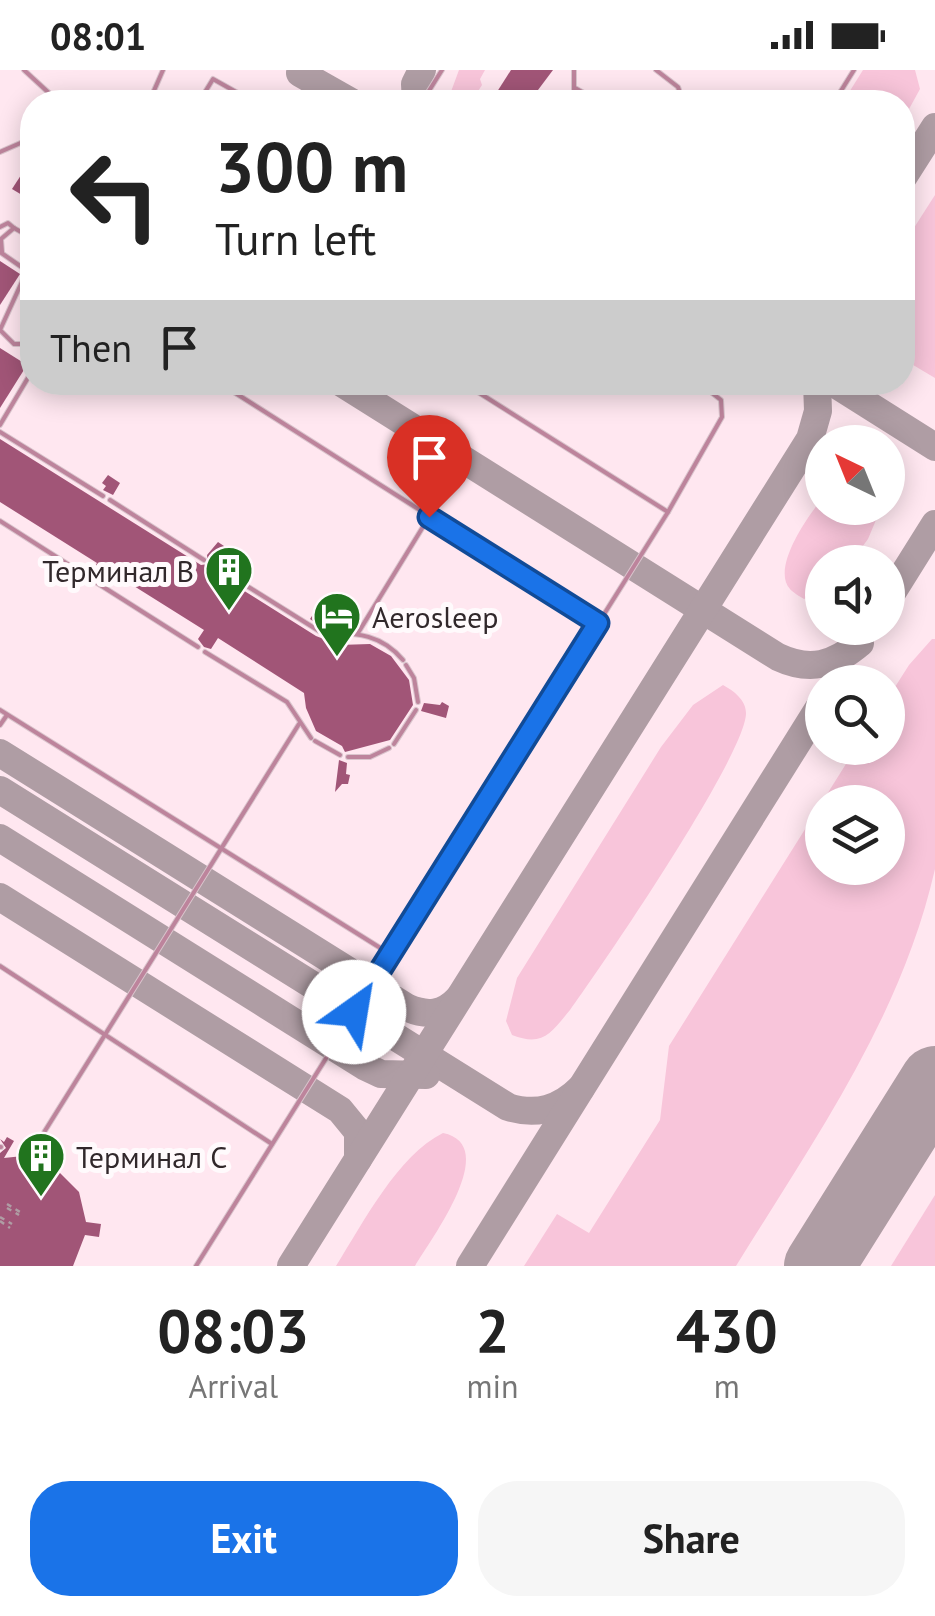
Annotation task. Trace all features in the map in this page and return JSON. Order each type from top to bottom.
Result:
[{"type":"lane","points":[[24,70],[46,90]]},
{"type":"lane","points":[[206,90],[216,70]]},
{"type":"lane","points":[[574,70],[575,88],[579,90]]},
{"type":"lane","points":[[656,70],[679,90]]},
{"type":"lane","points":[[214,79],[233,90]]},
{"type":"lane","points":[[0,227],[8,223],[20,231]]},
{"type":"lane","points":[[1,252],[1,239],[14,228]]},
{"type":"lane","points":[[20,286],[0,330],[14,344],[20,344]]},
{"type":"lane","points":[[20,392],[0,428],[103,496]]},
{"type":"lane","points":[[238,395],[598,623]]},
{"type":"lane","points":[[483,395],[668,512]]},
{"type":"lane","points":[[196,1266],[668,512],[723,413],[721,400],[715,395]]},
{"type":"lane","points":[[110,500],[204,560]]},
{"type":"lane","points":[[358,633],[429,517]]},
{"type":"lane","points":[[0,521],[91,579]]},
{"type":"lane","points":[[218,568],[319,631]]},
{"type":"lane","points":[[98,583],[198,648]]},
{"type":"lane","points":[[326,634],[358,633],[388,645],[414,678],[418,702]]},
{"type":"lane","points":[[205,652],[286,702],[313,739],[340,755]]},
{"type":"lane","points":[[0,710],[391,954]]},
{"type":"lane","points":[[348,757],[370,757],[392,746],[416,710]]},
{"type":"lane","points":[[0,725],[6,714]]},
{"type":"lane","points":[[28,1158],[299,724]]},
{"type":"lane","points":[[0,966],[272,1144]]},
{"type":"path","points":[[7,1206],[20,1214]]},
{"type":"path","points":[[0,1219],[11,1226]]},
{"type":"shaded area","points":[[459,70],[485,70],[479,90],[452,90]]},
{"type":"shaded area","points":[[863,70],[915,70],[920,89],[915,98],[915,90],[850,90]]},
{"type":"shaded area","points":[[935,195],[935,378],[915,366],[915,226]]},
{"type":"shaded area","points":[[805,522],[874,525],[864,545],[805,545],[804,599],[785,580],[794,542]]},
{"type":"shaded area","points":[[935,639],[935,869],[920,924],[901,976],[852,1075],[736,1266],[524,1266],[557,1214],[589,1233],[660,1120],[669,1046],[805,829],[805,885],[905,885],[905,785],[833,785],[845,765],[905,765],[905,671]]},
{"type":"shaded area","points":[[723,685],[742,700],[746,713],[740,736],[699,814],[640,908],[563,1018],[546,1036],[531,1039],[512,1035],[506,1021],[517,978],[661,747],[693,705]]},
{"type":"shaded area","points":[[443,1133],[459,1141],[466,1155],[464,1173],[446,1215],[415,1266],[336,1266],[396,1173]]},
{"type":"shaded area","points":[[935,1195],[935,1266],[891,1266]]},
{"type":"building","points":[[511,70],[553,70],[538,90],[498,90]]},
{"type":"building","points":[[20,177],[20,194],[12,189]]},
{"type":"building","points":[[0,261],[20,274],[0,305]]},
{"type":"building","points":[[0,348],[20,361],[20,376],[0,408]]},
{"type":"building","name":"Терминал B","points":[[0,439],[201,565],[208,564],[207,555],[218,542],[227,548],[213,566],[214,572],[316,636],[339,645],[370,644],[391,656],[409,680],[413,705],[390,740],[345,752],[342,746],[316,731],[304,693],[218,638],[211,649],[204,647],[198,639],[204,630],[110,571],[104,581],[96,577],[91,572],[97,563],[0,502]]},
{"type":"building","points":[[108,475],[120,483],[113,495],[103,490],[106,486],[102,483]]},
{"type":"building","points":[[316,610],[334,622],[330,628],[324,629],[310,619]]},
{"type":"building","points":[[442,702],[449,706],[446,718],[421,711],[424,703]]},
{"type":"building","points":[[339,760],[347,763],[346,774],[350,775],[348,784],[342,784],[335,792]]},
{"type":"building","name":"Терминал C","points":[[7,1137],[14,1141],[4,1158],[23,1156],[26,1163],[34,1158],[54,1167],[79,1192],[86,1222],[101,1224],[99,1237],[85,1235],[73,1266],[0,1266],[0,1153],[6,1148],[0,1139],[4,1142]]},
{"type":"taxiway","points":[[415,90],[422,70]]},
{"type":"taxiway","points":[[300,73],[330,90]]},
{"type":"taxiway","points":[[915,159],[935,127]]},
{"type":"taxiway","points":[[361,395],[778,657],[801,664],[821,664],[841,657],[857,645]]},
{"type":"taxiway","points":[[291,1266],[810,439],[818,411],[817,395]]},
{"type":"taxiway","points":[[853,395],[935,447]]},
{"type":"taxiway","points":[[905,572],[935,524]]},
{"type":"taxiway","points":[[470,1266],[805,730]]},
{"type":"taxiway","points":[[0,753],[408,1008],[434,1012],[458,999]]},
{"type":"taxiway","points":[[0,790],[508,1107],[548,1109],[581,1088]]},
{"type":"taxiway","points":[[0,838],[364,1066],[381,1074],[426,1075]]},
{"type":"taxiway","points":[[0,897],[340,1110],[358,1132],[358,1159]]},
{"type":"taxiway","points":[[918,1108],[935,1061]]},
{"type":"runway","points":[[819,1266],[935,1081]]},
{"type":"place","name":"Терминал B","points":[[229,612]]},
{"type":"place","name":"Aerosleep","points":[[337,658]]},
{"type":"place","name":"Терминал C","points":[[41,1198]]},
{"type":"route","points":[[354,1012],[598,623],[429,517]]}]
